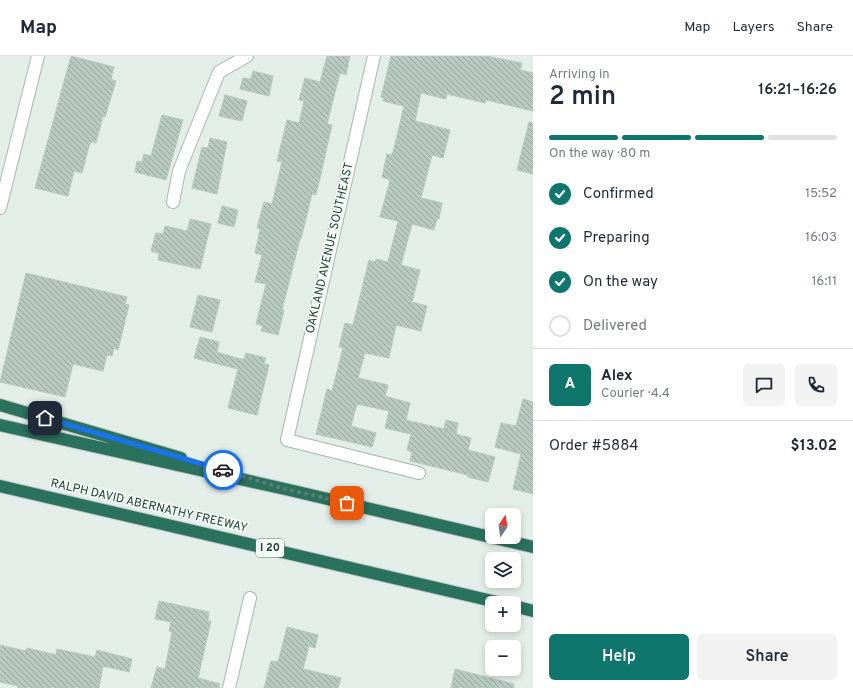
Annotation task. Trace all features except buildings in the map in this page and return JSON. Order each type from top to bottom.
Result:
[{"type":"highway","points":[[0,405],[285,489]]},
{"type":"highway","points":[[0,426],[285,489],[533,547]]},
{"type":"highway","name":"RALPH DAVID ABERNATHY FREEWAY","points":[[0,486],[485,599]]},
{"type":"highway","points":[[0,489],[38,494]]},
{"type":"highway","points":[[521,607],[533,610]]},
{"type":"street","points":[[0,208],[3,186],[38,56]]},
{"type":"street","points":[[173,202],[179,171],[219,72],[247,56]]},
{"type":"street","name":"OAKLAND AVENUE SOUTHEAST","points":[[374,56],[287,440],[419,473]]},
{"type":"street","points":[[229,688],[250,598]]},
{"type":"way so far","points":[[223,470],[285,489],[347,503]]},
{"type":"route","points":[[45,418],[223,470]]}]
